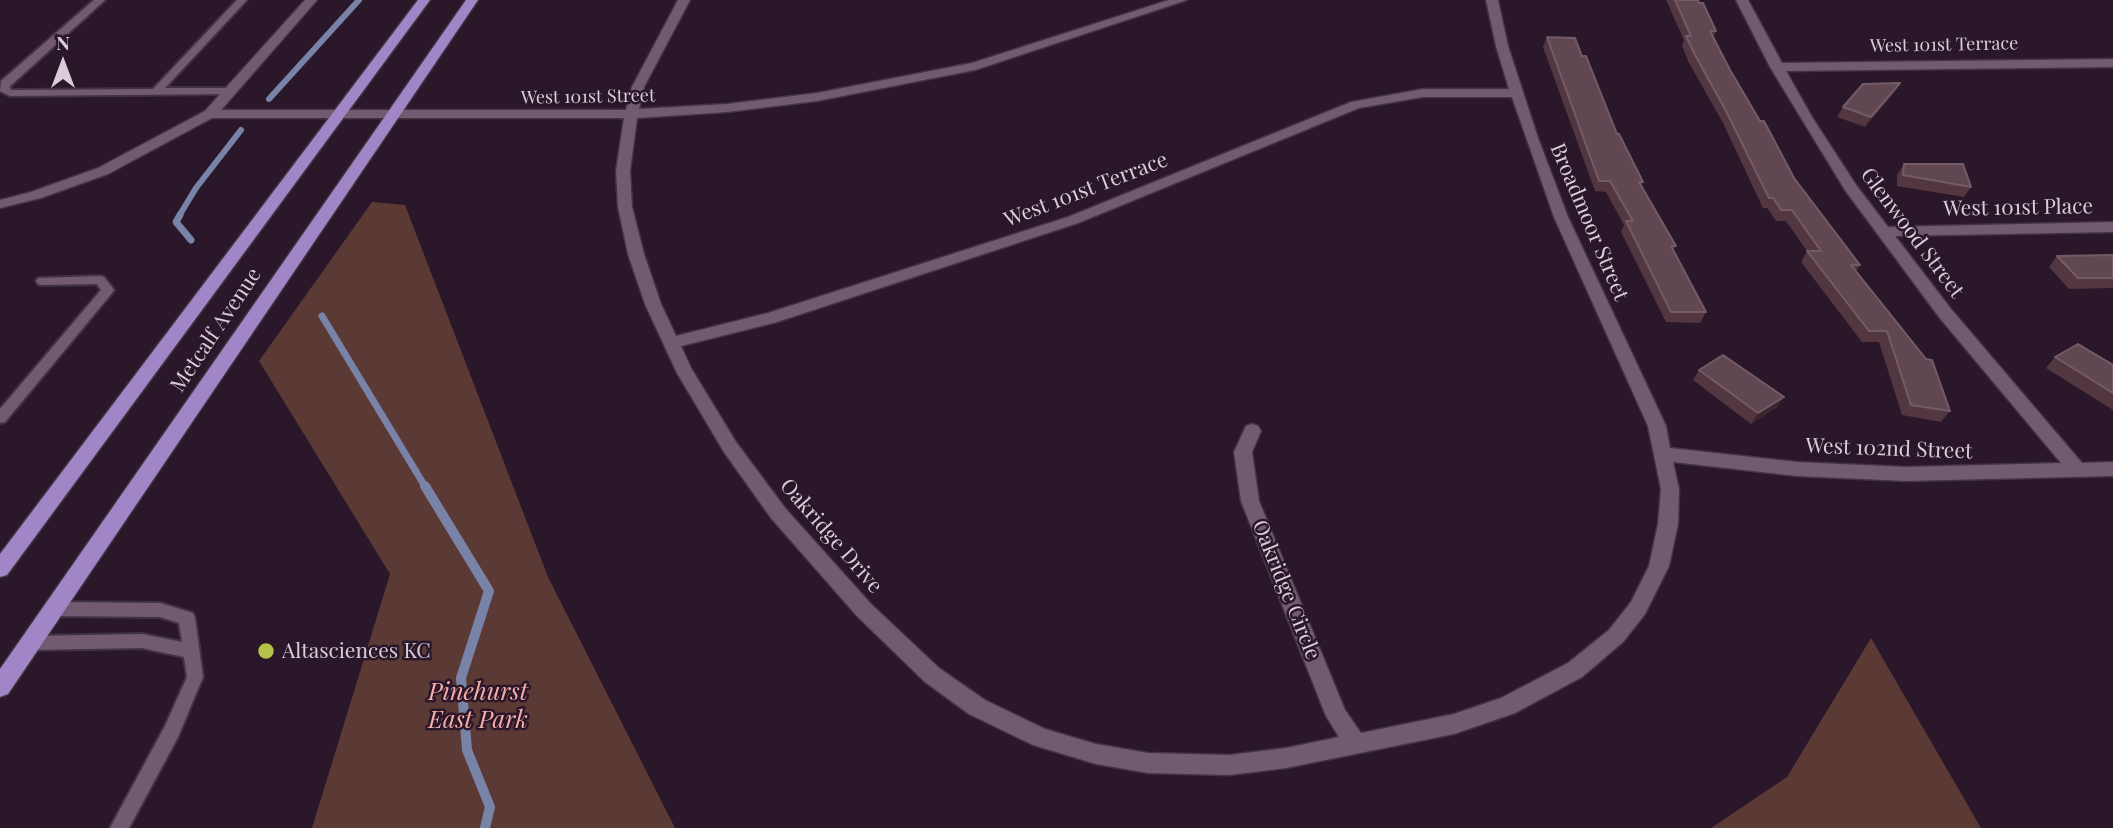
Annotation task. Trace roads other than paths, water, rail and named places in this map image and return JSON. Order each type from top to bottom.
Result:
[{"type":"main road","name":"Metcalf Avenue","points":[[0,569],[424,0]]},
{"type":"main road","name":"Metcalf Avenue","points":[[0,687],[472,0]]},
{"type":"street","points":[[0,204],[36,195],[103,171],[139,155],[210,114],[312,0]]},
{"type":"street","name":"Oakridge Drive","points":[[684,0],[644,72],[631,114],[623,171],[625,207],[636,254],[653,304],[683,369],[730,447],[778,513],[864,610],[932,676],[977,707],[1041,738],[1096,754],[1148,763],[1229,765],[1286,758],[1356,744]]},
{"type":"street","name":"West 101st Street","points":[[210,114],[631,114],[740,106],[897,83],[1031,50],[1181,0]]},
{"type":"street","name":"Broadmoor Street","points":[[1356,744],[1454,724],[1507,706],[1574,670],[1616,636],[1638,608],[1659,565],[1668,524],[1670,489],[1665,454],[1657,426],[1561,217],[1515,93],[1492,0]]},
{"type":"street","name":"Glenwood Street","points":[[1742,0],[1776,68],[1805,117],[1883,232],[1979,356],[2078,471]]},
{"type":"street","name":"West 101st Terrace","points":[[1776,68],[2113,63]]},
{"type":"street","name":"West 101st Terrace","points":[[671,343],[771,318],[1073,220],[1356,105],[1423,93],[1515,93]]},
{"type":"street","name":"West 101st Place","points":[[1883,232],[2113,227]]},
{"type":"street","name":"Oakridge Circle","points":[[1252,431],[1243,452],[1250,501],[1337,716],[1356,744]]},
{"type":"street","name":"West 102nd Street","points":[[1665,454],[1797,469],[1906,474],[2113,470]]},
{"type":"lane","points":[[100,0],[5,83],[3,88],[10,93],[231,91]]},
{"type":"lane","points":[[156,92],[242,0]]},
{"type":"lane","points":[[0,418],[108,290],[100,280],[42,281]]},
{"type":"lane","points":[[54,609],[160,610],[187,618],[195,677],[172,731],[119,828]]},
{"type":"lane","points":[[30,643],[142,641],[191,651]]},
{"type":"waterway","points":[[269,99],[359,0]]},
{"type":"waterway","points":[[179,216],[196,188],[241,130]]},
{"type":"waterway","points":[[180,215],[176,222],[191,240]]},
{"type":"waterway","points":[[322,316],[426,488]]},
{"type":"waterway","points":[[425,486],[489,591],[461,678],[467,750],[490,807],[485,828]]},
{"type":"place","name":"Altasciences KC","points":[[266,651]]},
{"type":"park label","name":"Pinehurst East Park","points":[[478,707]]}]
